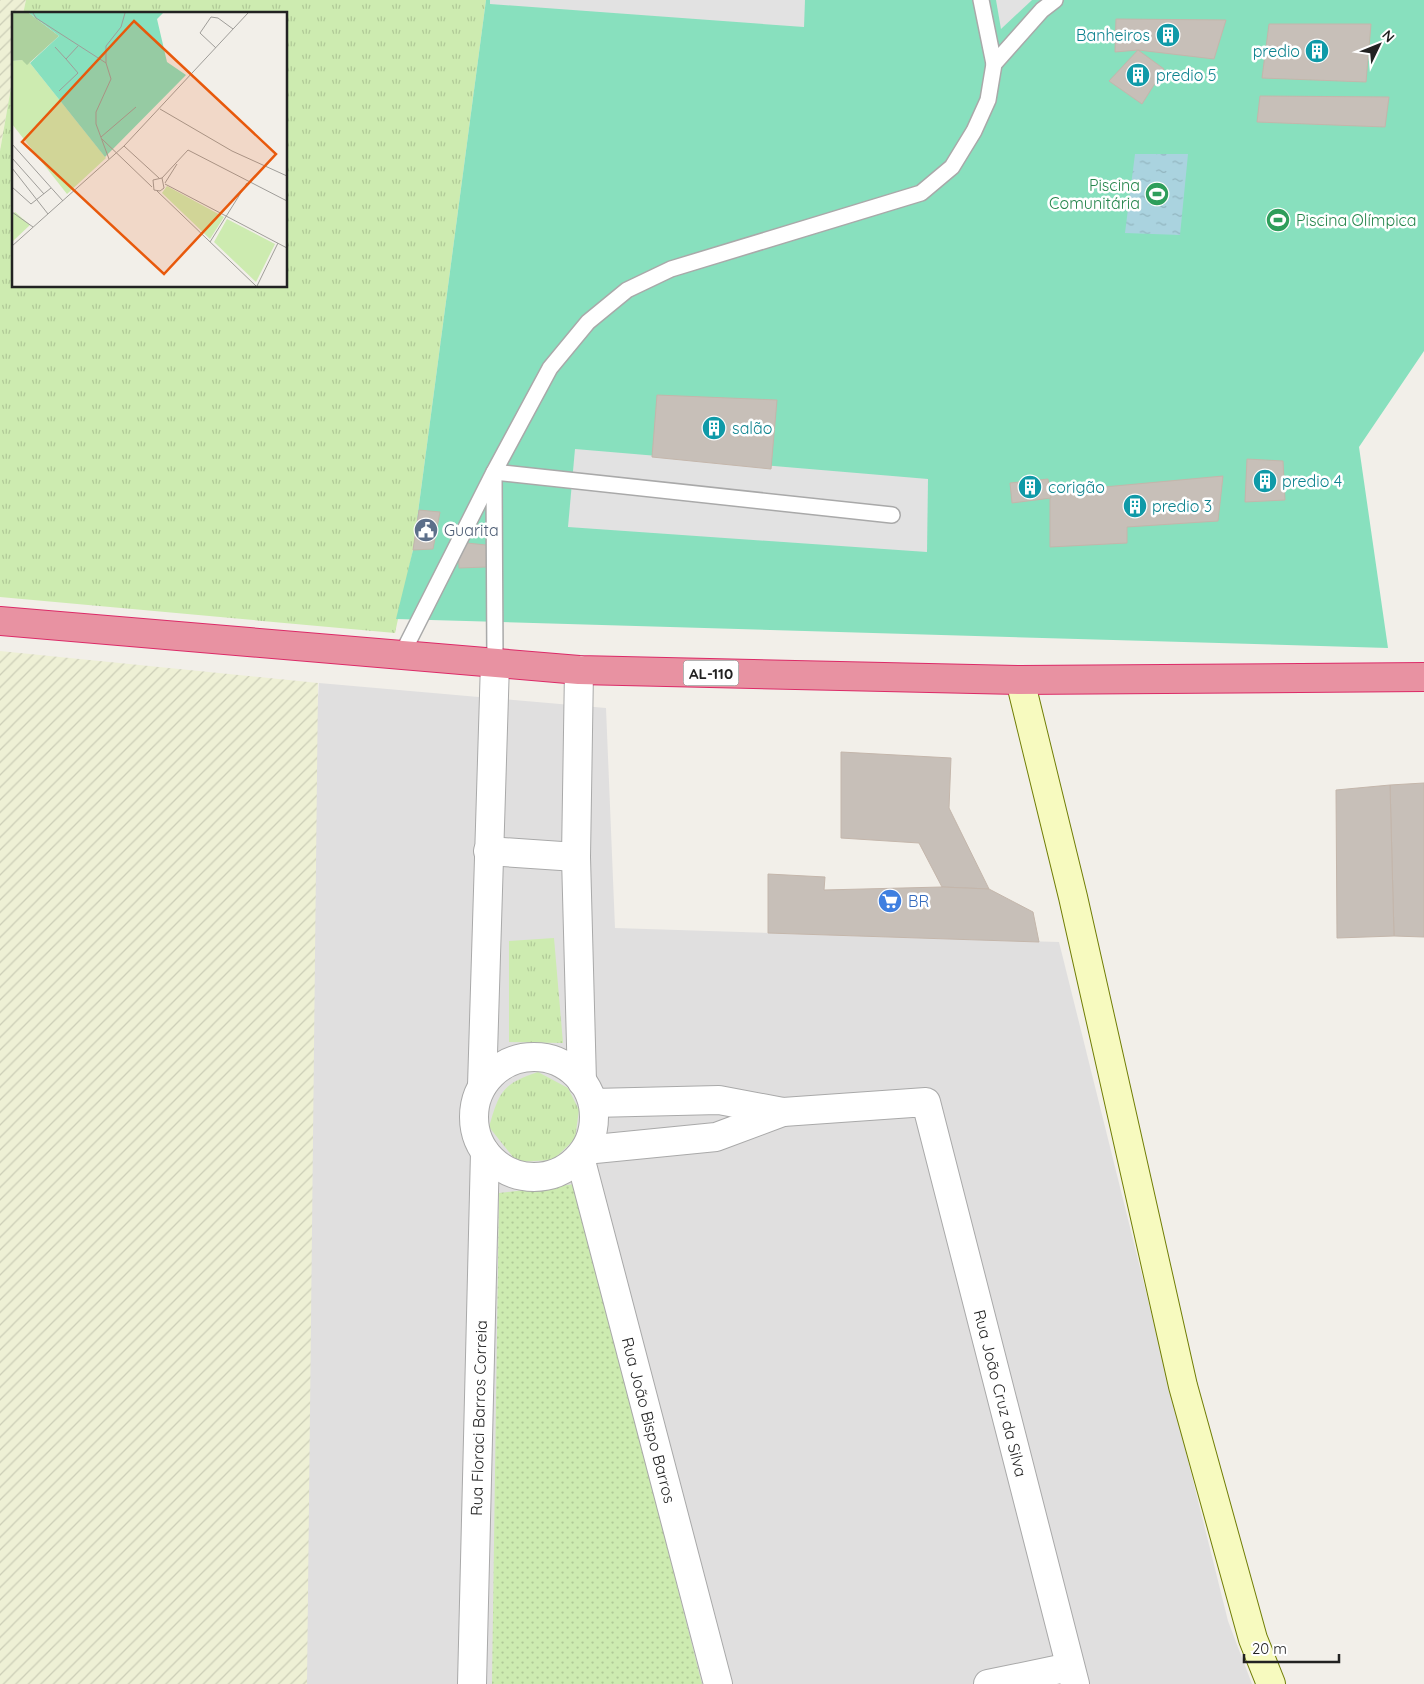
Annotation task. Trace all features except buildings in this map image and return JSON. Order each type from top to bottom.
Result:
[{"type":"highway","name":"AL-110","points":[[0,621],[579,670],[1020,680],[1424,676]]},
{"type":"street","points":[[495,663],[482,1086],[474,1120],[485,1152],[498,1165],[514,1174],[531,1177],[549,1176],[566,1169],[582,1153],[593,1127],[588,1093],[576,857],[579,670]]},
{"type":"street","points":[[1020,680],[1073,897],[1183,1386],[1253,1639],[1271,1684]]},
{"type":"street","points":[[488,850],[576,857]]},
{"type":"street","points":[[482,1086],[494,1071],[511,1061],[531,1057],[550,1059],[568,1068],[588,1093],[719,1100],[783,1112]]},
{"type":"street","name":"Rua João Cruz da Silva","points":[[783,1112],[926,1102],[1073,1676]]},
{"type":"street","points":[[582,1153],[716,1137],[783,1112]]},
{"type":"street","name":"Rua Floraci Barros Correia","points":[[472,1684],[485,1152]]},
{"type":"street","name":"Rua João Bispo Barros","points":[[582,1153],[718,1684]]},
{"type":"street","points":[[988,1684],[1073,1676]]},
{"type":"lane","points":[[402,654],[494,472],[550,368],[588,322],[627,290],[671,269],[921,193],[952,167],[974,131],[988,100],[994,64],[981,0]]},
{"type":"lane","points":[[994,64],[1042,10],[1055,0]]},
{"type":"lane","points":[[494,472],[892,515]]},
{"type":"lane","points":[[494,472],[495,663]]},
{"type":"shaded area","points":[[490,0],[805,0],[804,27],[490,4]]},
{"type":"shaded area","points":[[996,0],[1032,0],[1001,29]]},
{"type":"shaded area","points":[[575,449],[928,479],[927,552],[568,527]]},
{"type":"shaded area","points":[[319,683],[606,708],[615,928],[1059,942],[1228,1621],[1252,1684],[299,1684],[304,906]]},
{"type":"green space","points":[[0,0],[26,0],[23,12],[12,12],[12,82],[0,151]]},
{"type":"green space","points":[[26,0],[486,0],[413,550],[395,633],[0,597],[0,151],[12,82],[12,288],[288,288],[288,12],[23,12]]},
{"type":"green space","points":[[486,0],[1424,0],[1424,351],[1359,447],[1388,648],[396,619],[413,550]]},
{"type":"green space","points":[[0,651],[318,683],[307,1684],[0,1684]]},
{"type":"green space","points":[[554,938],[563,1043],[509,1042],[509,941]]},
{"type":"green space","points":[[538,1072],[568,1088],[579,1110],[575,1139],[553,1160],[517,1162],[489,1127],[499,1097],[509,1085]]},
{"type":"green space","points":[[575,1184],[702,1684],[492,1684],[499,1193]]},
{"type":"water","name":"Piscina Comunitária","points":[[1135,154],[1188,154],[1180,235],[1125,233]]},
{"type":"place","name":"Banheiros","points":[[1168,35]]},
{"type":"place","name":"predio","points":[[1317,51]]},
{"type":"place","name":"predio 5","points":[[1138,75]]},
{"type":"place","name":"Piscina Comunitária","points":[[1157,194]]},
{"type":"place","name":"Piscina Olímpica","points":[[1278,220]]},
{"type":"place","name":"salão","points":[[714,428]]},
{"type":"place","name":"predio 4","points":[[1265,481]]},
{"type":"place","name":"corigão","points":[[1030,487]]},
{"type":"place","name":"predio 3","points":[[1135,506]]},
{"type":"place","name":"Guarita","points":[[426,530]]},
{"type":"place","name":"BR","points":[[890,901]]}]
